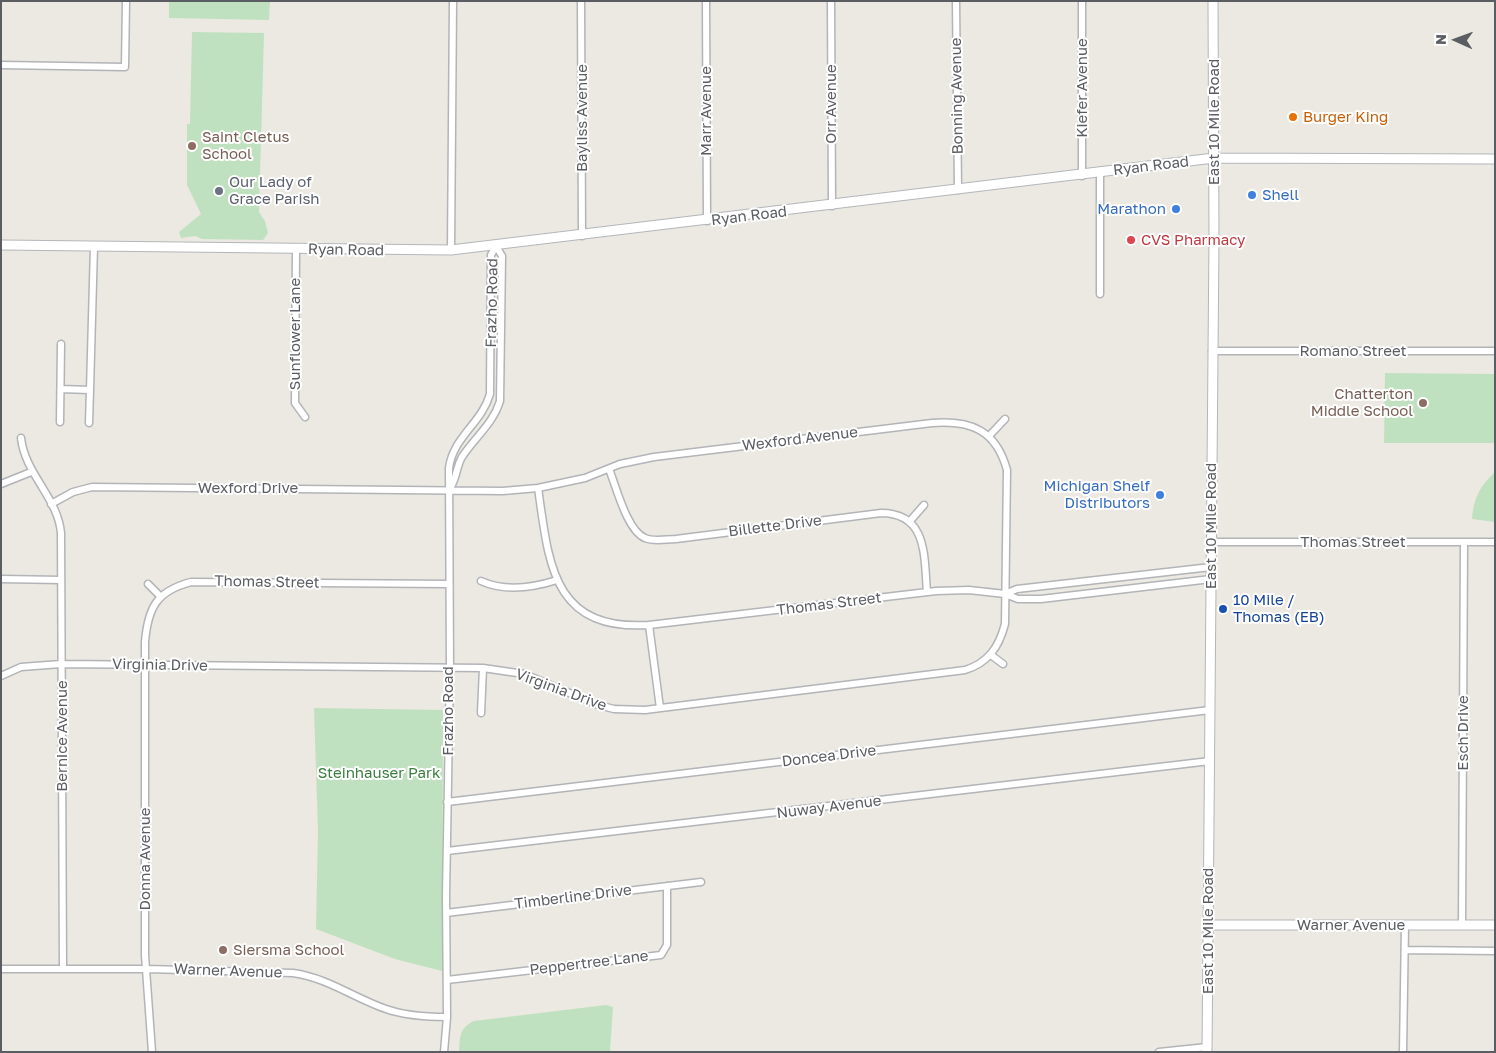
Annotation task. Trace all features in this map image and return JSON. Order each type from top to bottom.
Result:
[{"type":"main road","name":"East 10 Mile Road","points":[[1207,1049],[1214,158],[1213,1]]},
{"type":"main road","name":"Ryan Road","points":[[1,245],[451,250],[1082,176],[1100,172],[1214,158],[1495,159]]},
{"type":"main road","name":"Warner Avenue","points":[[1208,925],[1495,924]]},
{"type":"street","points":[[1,65],[125,67],[126,1]]},
{"type":"street","points":[[451,250],[453,1]]},
{"type":"street","name":"Bayliss Avenue","points":[[581,1],[582,236]]},
{"type":"street","name":"Marr Avenue","points":[[706,1],[706,221]]},
{"type":"street","name":"Orr Avenue","points":[[831,1],[832,206]]},
{"type":"street","name":"Bonning Avenue","points":[[956,1],[958,190]]},
{"type":"street","name":"Kiefer Avenue","points":[[1082,1],[1082,176]]},
{"type":"street","points":[[1100,172],[1100,294]]},
{"type":"street","points":[[89,423],[94,246]]},
{"type":"street","name":"Frazho Road","points":[[444,1052],[447,1018],[446,913],[450,668],[448,584],[449,468],[451,454],[464,435],[484,412],[490,394],[491,255],[496,246],[502,256],[500,401],[492,421],[461,458],[455,481],[449,490]]},
{"type":"street","name":"Sunflower Lane","points":[[296,249],[295,403],[305,417]]},
{"type":"street","points":[[60,422],[61,344]]},
{"type":"street","name":"Romano Street","points":[[1212,350],[1495,351]]},
{"type":"street","points":[[61,389],[90,390]]},
{"type":"street","points":[[989,436],[1004,419]]},
{"type":"street","name":"Wexford Avenue","points":[[449,490],[538,488],[585,478],[609,469],[654,457],[932,423],[964,423],[989,436],[1004,458],[1007,470],[1005,594]]},
{"type":"street","points":[[1,484],[31,472],[24,456],[21,438]]},
{"type":"street","name":"Billette Drive","points":[[609,469],[631,524],[640,535],[649,539],[676,539],[881,514],[900,516],[910,522]]},
{"type":"street","name":"Bernice Avenue","points":[[31,472],[51,504],[60,524],[63,969]]},
{"type":"street","name":"Wexford Drive","points":[[51,504],[73,492],[92,487],[449,490]]},
{"type":"street","name":"Thomas Street","points":[[538,488],[551,564],[557,580],[572,602],[590,616],[614,625],[649,625],[927,592],[970,590],[1005,594],[1018,589],[1211,567]]},
{"type":"street","points":[[924,506],[910,522],[922,544],[927,592]]},
{"type":"street","name":"Thomas Street","points":[[1211,542],[1495,542]]},
{"type":"street","name":"Esch Drive","points":[[1462,925],[1464,542]]},
{"type":"street","points":[[1130,576],[1132,588]]},
{"type":"street","points":[[1,579],[61,580]]},
{"type":"street","points":[[1003,664],[991,655],[998,646],[1005,624],[1005,594],[1018,599],[1041,599],[1211,579]]},
{"type":"street","points":[[481,581],[499,587],[523,588],[538,587],[557,580]]},
{"type":"street","name":"Thomas Street","points":[[161,597],[178,586],[200,581],[448,584]]},
{"type":"street","points":[[1095,581],[1096,592]]},
{"type":"street","points":[[145,665],[147,623],[151,611],[161,597],[148,584]]},
{"type":"street","points":[[649,625],[660,708]]},
{"type":"street","name":"Virginia Drive","points":[[1,676],[21,667],[61,664],[483,668],[538,678],[578,699],[614,709],[660,708],[958,672],[975,667],[991,655]]},
{"type":"street","name":"Donna Avenue","points":[[145,665],[147,969],[152,1052]]},
{"type":"street","points":[[481,713],[483,668]]},
{"type":"street","name":"Doncea Drive","points":[[447,802],[1210,710]]},
{"type":"street","name":"Nuway Avenue","points":[[447,851],[1210,761]]},
{"type":"street","name":"Timberline Drive","points":[[446,913],[701,882]]},
{"type":"street","name":"Peppertree Lane","points":[[447,980],[661,955],[667,945],[666,886]]},
{"type":"street","points":[[1403,1052],[1405,925]]},
{"type":"street","points":[[1405,950],[1495,951]]},
{"type":"street","name":"Warner Avenue","points":[[1,968],[271,971],[304,974],[336,985],[377,1006],[395,1012],[414,1016],[447,1018]]},
{"type":"street","points":[[1159,1052],[1207,1049]]},
{"type":"green space","points":[[169,1],[270,1],[269,20],[169,18]]},
{"type":"green space","points":[[192,32],[264,33],[259,212],[265,221],[268,233],[263,240],[202,239],[195,236],[181,238],[179,232],[201,214],[187,185],[187,124],[190,124]]},
{"type":"green space","points":[[1385,373],[1495,374],[1495,443],[1384,443]]},
{"type":"green space","points":[[1495,472],[1495,522],[1472,519],[1478,493]]},
{"type":"green space","name":"Steinhauser Park","points":[[314,708],[443,710],[442,971],[395,959],[316,929],[318,831]]},
{"type":"green space","points":[[606,1005],[613,1007],[610,1052],[459,1052],[460,1037],[463,1030],[474,1021]]},
{"type":"place","name":"Burger King","points":[[1293,117]]},
{"type":"place","name":"Saint Cletus School","points":[[192,146]]},
{"type":"place","name":"Our Lady of Grace Parish","points":[[219,191]]},
{"type":"place","name":"Shell","points":[[1252,195]]},
{"type":"place","name":"Marathon","points":[[1176,209]]},
{"type":"place","name":"CVS Pharmacy","points":[[1131,240]]},
{"type":"place","name":"Chatterton Middle School","points":[[1423,403]]},
{"type":"place","name":"Michigan Shelf Distributors","points":[[1160,495]]},
{"type":"place","name":"10 Mile / Thomas (EB)","points":[[1223,609]]},
{"type":"place","name":"Siersma School","points":[[223,950]]}]
